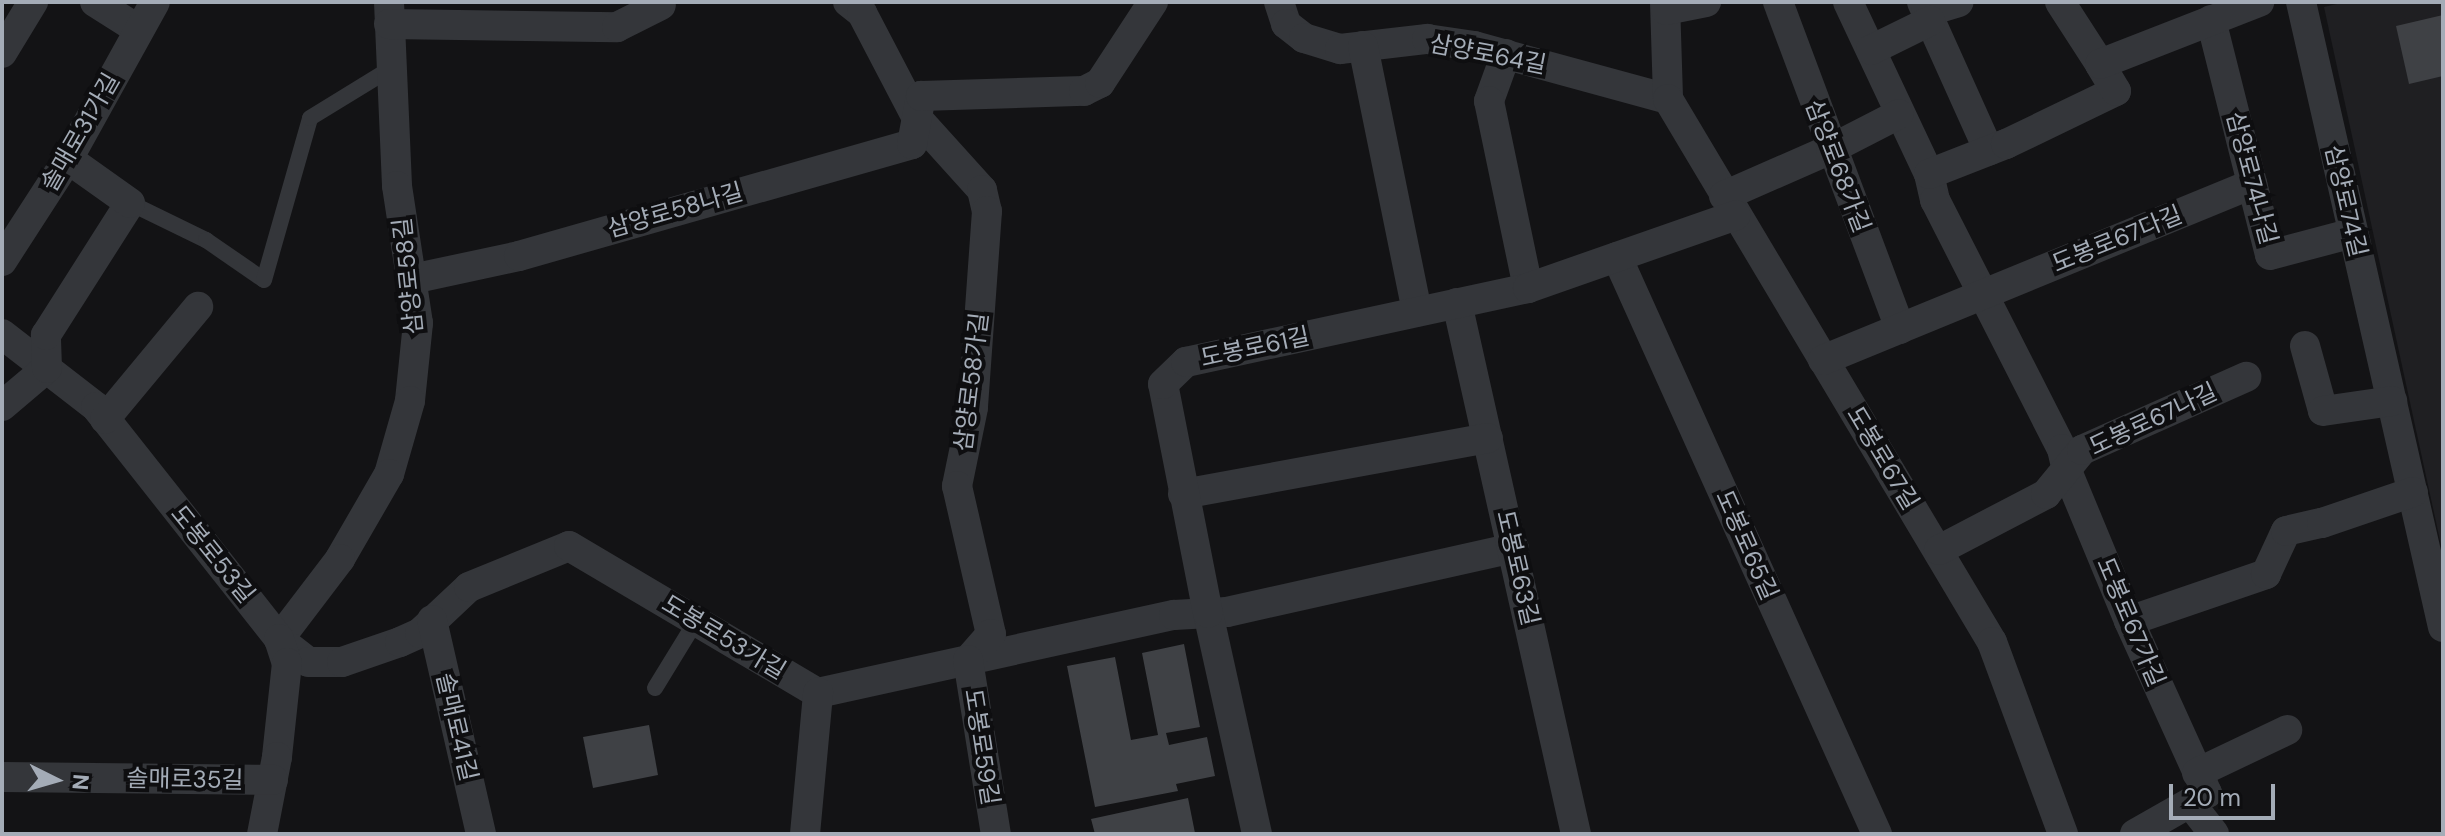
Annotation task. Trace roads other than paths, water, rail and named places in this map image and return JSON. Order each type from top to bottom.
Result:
[{"type":"street","points":[[2,53],[33,2]]},
{"type":"street","points":[[95,2],[139,30]]},
{"type":"street","name":"솔매로31가길","points":[[2,261],[68,159],[155,2]]},
{"type":"street","name":"삼양로58가길","points":[[848,2],[862,13],[917,118],[982,190],[987,211],[973,408],[957,486],[991,634],[968,660]]},
{"type":"street","points":[[917,118],[921,96],[1084,91],[1100,83],[1153,2]]},
{"type":"street","name":"삼양로64길","points":[[1279,2],[1286,24],[1304,38],[1340,49],[1427,39],[1506,54],[1668,99]]},
{"type":"street","points":[[1668,99],[1666,6],[1706,2]]},
{"type":"street","name":"삼양로68가길","points":[[1778,2],[1900,329]]},
{"type":"street","points":[[1848,2],[1929,174],[1935,200],[1981,293]]},
{"type":"street","points":[[1871,50],[1926,12],[1958,2]]},
{"type":"street","points":[[1929,174],[1989,151],[2116,91],[2060,2]]},
{"type":"street","points":[[2100,64],[2259,2]]},
{"type":"street","name":"삼양로74길","points":[[2301,2],[2443,627]]},
{"type":"street","name":"삼양로58길","points":[[279,639],[340,559],[389,474],[410,401],[418,323],[397,186],[389,13],[617,27],[661,5]]},
{"type":"street","points":[[1926,12],[1989,151]]},
{"type":"street","name":"삼양로74나길","points":[[2211,20],[2270,255],[2353,233]]},
{"type":"street","points":[[1363,46],[1417,312]]},
{"type":"street","points":[[1506,54],[1489,101],[1528,288]]},
{"type":"street","name":"도봉로67길","points":[[1668,99],[1992,642],[2063,834]]},
{"type":"street","name":"도봉로61길","points":[[1257,834],[1183,494],[1163,384],[1186,362],[1528,288],[1617,257],[1730,205],[1899,114]]},
{"type":"street","name":"삼양로58나길","points":[[412,279],[519,256],[912,144],[917,118]]},
{"type":"street","points":[[2,406],[47,368],[46,335],[130,203],[68,159]]},
{"type":"street","name":"도봉로67다길","points":[[1823,360],[2252,184]]},
{"type":"street","name":"도봉로65길","points":[[1617,257],[1877,834]]},
{"type":"street","name":"도봉로67나길","points":[[1981,293],[2062,449],[2067,471]]},
{"type":"street","name":"도봉로63길","points":[[1457,303],[1576,834]]},
{"type":"street","points":[[105,419],[198,307]]},
{"type":"street","name":"도봉로53길","points":[[2,334],[47,368],[105,419],[279,639],[287,663],[273,780],[262,834]]},
{"type":"street","points":[[2305,346],[2323,411],[2392,401]]},
{"type":"street","name":"도봉로67나길","points":[[1939,550],[2046,494],[2082,450],[2246,377]]},
{"type":"street","points":[[1183,494],[1488,438]]},
{"type":"street","name":"도봉로67가길","points":[[2067,471],[2197,773]]},
{"type":"street","points":[[2129,621],[2266,574],[2286,531],[2322,523],[2413,492]]},
{"type":"street","name":"도봉로53가길","points":[[279,639],[308,662],[342,662],[420,633],[469,587],[569,546],[818,693]]},
{"type":"street","points":[[805,834],[818,693],[1174,615],[1242,609],[1514,548]]},
{"type":"street","name":"솔매로41길","points":[[432,620],[481,834]]},
{"type":"street","name":"도봉로59길","points":[[968,660],[996,834]]},
{"type":"street","points":[[2135,834],[2207,793],[2197,773],[2287,730]]},
{"type":"street","name":"솔매로35길","points":[[2,777],[273,780]]},
{"type":"street","points":[[2190,803],[2214,834]]},
{"type":"lane","points":[[130,203],[206,240],[264,280],[310,118],[390,69]]},
{"type":"lane","points":[[655,688],[696,621]]}]
